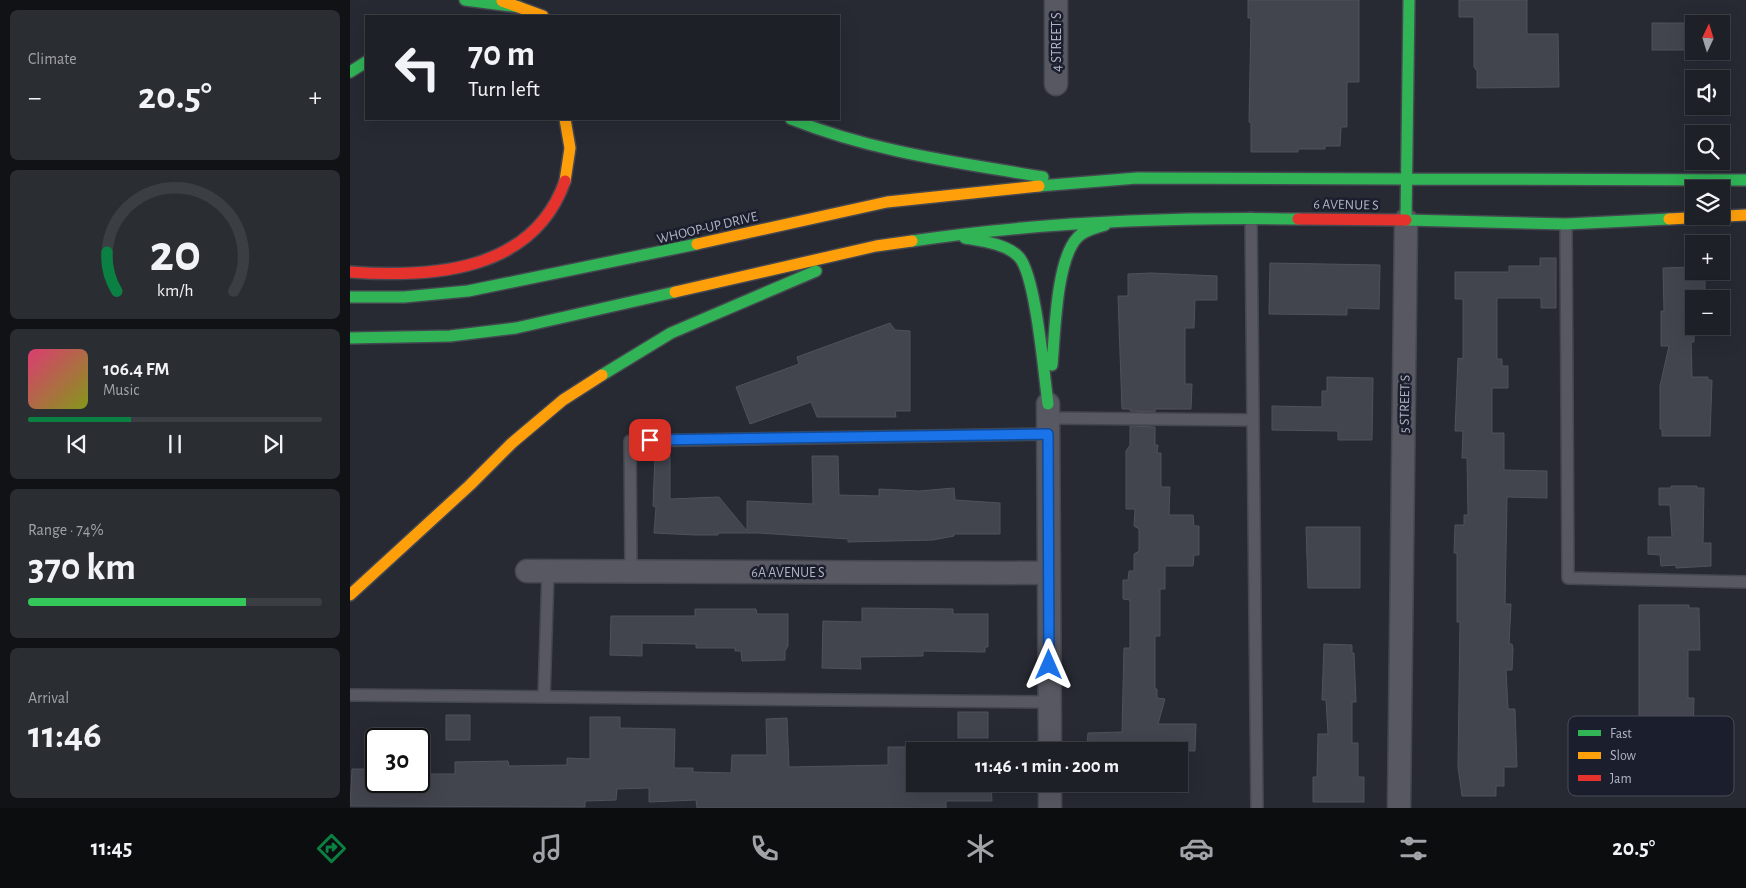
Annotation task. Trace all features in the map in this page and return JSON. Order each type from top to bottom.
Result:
[{"type":"main road","points":[[465,0],[519,7]]},
{"type":"main road","points":[[500,0],[540,15]]},
{"type":"main road","name":"5 STREET S","points":[[1406,220],[1409,0]]},
{"type":"main road","points":[[350,72],[365,63]]},
{"type":"main road","points":[[350,272],[377,275],[430,271],[471,263],[509,251],[536,229],[552,210],[566,183],[571,158],[565,120]]},
{"type":"main road","points":[[794,120],[834,136],[891,151],[1002,168],[1071,182]]},
{"type":"main road","name":"6 AVENUE S","points":[[1071,182],[1137,178],[1746,180]]},
{"type":"main road","name":"WHOOP-UP DRIVE","points":[[350,297],[404,297],[468,291],[575,271],[887,202],[1071,182]]},
{"type":"main road","name":"6 AVENUE S","points":[[946,235],[1025,225],[1120,220],[1251,218],[1566,224],[1746,215]]},
{"type":"main road","points":[[1048,418],[1060,290],[1067,253],[1076,238],[1089,231],[1120,220]]},
{"type":"main road","points":[[350,338],[450,336],[516,328],[876,246],[946,235],[997,244],[1020,258],[1029,277],[1034,300],[1048,418]]},
{"type":"main road","points":[[350,595],[470,485],[512,443],[563,400],[593,380],[670,333],[876,246]]},
{"type":"street","name":"4 STREET S","points":[[1056,0],[1056,84]]},
{"type":"street","name":"5 STREET S","points":[[1399,808],[1406,220]]},
{"type":"street","points":[[1048,418],[1050,742]]},
{"type":"street","name":"6A AVENUE S","points":[[537,571],[1049,573]]},
{"type":"street","points":[[1050,792],[1050,808]]},
{"type":"lane","points":[[1251,218],[1257,808]]},
{"type":"lane","points":[[1566,224],[1568,578],[1746,582]]},
{"type":"lane","points":[[631,571],[630,441],[1048,418],[1253,420]]},
{"type":"lane","points":[[537,571],[544,697]]},
{"type":"lane","points":[[350,694],[1049,702]]},
{"type":"building","points":[[1248,0],[1359,0],[1359,82],[1347,82],[1347,127],[1341,127],[1340,146],[1325,146],[1325,149],[1298,149],[1298,152],[1251,152],[1251,123],[1249,122],[1251,18],[1248,18]]},
{"type":"building","points":[[1459,0],[1527,0],[1527,34],[1558,34],[1559,87],[1477,88],[1477,71],[1474,67],[1474,17],[1459,17]]},
{"type":"building","points":[[1652,23],[1685,23],[1685,50],[1652,50]]},
{"type":"building","points":[[1540,258],[1556,258],[1556,308],[1541,308],[1541,298],[1497,298],[1497,359],[1502,359],[1502,366],[1508,366],[1508,388],[1492,388],[1492,433],[1504,433],[1504,470],[1547,471],[1547,498],[1507,497],[1505,604],[1511,604],[1509,644],[1512,644],[1513,649],[1512,670],[1506,670],[1508,709],[1515,709],[1517,767],[1504,767],[1504,786],[1496,786],[1496,796],[1462,796],[1458,767],[1460,622],[1457,622],[1457,553],[1454,553],[1455,525],[1464,525],[1464,515],[1468,515],[1467,458],[1462,458],[1463,431],[1455,431],[1458,358],[1463,359],[1463,299],[1455,299],[1455,272],[1509,272],[1509,266],[1540,266]]},
{"type":"building","points":[[1270,263],[1380,265],[1379,309],[1347,308],[1347,315],[1269,314]]},
{"type":"building","points":[[1685,267],[1685,280],[1705,280],[1705,290],[1685,290],[1685,335],[1694,335],[1694,342],[1691,342],[1692,377],[1708,377],[1708,380],[1712,380],[1710,436],[1662,436],[1662,429],[1660,429],[1660,386],[1669,346],[1661,346],[1661,311],[1664,311],[1663,268]]},
{"type":"building","points":[[1151,273],[1217,276],[1217,300],[1195,300],[1194,328],[1185,328],[1185,384],[1192,384],[1191,409],[1155,409],[1155,412],[1122,409],[1118,296],[1128,296],[1128,274]]},
{"type":"building","points":[[890,323],[895,330],[910,331],[910,411],[895,411],[896,417],[817,417],[811,402],[750,424],[736,387],[799,364],[797,357]]},
{"type":"building","points":[[1327,377],[1373,378],[1372,440],[1338,440],[1338,431],[1272,430],[1272,406],[1322,407],[1322,391],[1327,391]]},
{"type":"building","points":[[1130,426],[1155,427],[1155,445],[1158,445],[1157,453],[1161,453],[1161,487],[1170,487],[1169,515],[1193,515],[1194,526],[1199,526],[1199,555],[1194,555],[1193,566],[1165,566],[1165,589],[1160,589],[1160,636],[1155,636],[1155,689],[1157,689],[1157,698],[1165,699],[1158,724],[1196,724],[1195,751],[1188,751],[1188,742],[1087,742],[1088,733],[1122,732],[1124,648],[1130,648],[1130,600],[1123,599],[1123,580],[1128,580],[1129,571],[1134,571],[1134,554],[1139,551],[1139,529],[1134,526],[1135,509],[1126,509],[1126,451],[1130,445]]},
{"type":"building","points":[[655,456],[670,456],[670,499],[719,497],[747,531],[747,501],[813,504],[812,456],[838,456],[839,495],[879,496],[879,489],[919,491],[954,488],[955,500],[1000,503],[1000,534],[954,534],[954,536],[933,540],[848,542],[848,539],[759,533],[695,535],[654,533],[656,507],[653,506]]},
{"type":"building","points":[[1671,486],[1697,486],[1697,488],[1704,488],[1703,543],[1711,543],[1711,566],[1676,568],[1676,565],[1661,566],[1660,555],[1648,554],[1648,537],[1672,537],[1670,505],[1659,505],[1659,488],[1671,488]]},
{"type":"building","points":[[1306,527],[1360,527],[1360,588],[1308,588]]},
{"type":"building","points":[[1639,605],[1689,605],[1689,608],[1699,608],[1700,650],[1688,650],[1688,698],[1694,698],[1694,716],[1639,716]]},
{"type":"building","points":[[862,608],[953,609],[953,614],[988,614],[988,647],[985,647],[985,652],[923,651],[923,656],[860,657],[861,669],[822,668],[823,621],[862,622]]},
{"type":"building","points":[[695,609],[756,609],[757,614],[788,614],[788,646],[785,651],[785,660],[742,661],[741,651],[735,651],[735,648],[696,648],[696,644],[642,643],[642,656],[610,655],[611,616],[695,616]]},
{"type":"building","points":[[1324,644],[1352,645],[1356,702],[1352,702],[1352,743],[1358,743],[1358,777],[1364,777],[1364,802],[1313,802],[1313,777],[1317,777],[1318,734],[1328,734],[1326,700],[1322,700]]},
{"type":"building","points":[[958,712],[988,712],[988,738],[958,738]]},
{"type":"building","points":[[446,715],[470,715],[470,740],[446,740]]},
{"type":"building","points":[[590,717],[620,717],[620,728],[675,729],[674,768],[693,768],[693,772],[731,773],[732,755],[767,755],[766,719],[787,718],[789,767],[888,765],[888,747],[906,747],[906,792],[991,792],[992,801],[946,801],[946,808],[697,808],[696,800],[649,802],[649,788],[617,789],[616,800],[585,801],[585,807],[350,806],[352,769],[365,769],[365,793],[430,793],[430,774],[455,774],[455,762],[508,761],[509,766],[567,765],[567,758],[590,759]]},
{"type":"traffic: fast","points":[[465,0],[519,7]]},
{"type":"traffic: fast","points":[[1409,0],[1406,220],[1566,224],[1669,219]]},
{"type":"traffic: fast","points":[[350,72],[365,63]]},
{"type":"traffic: fast","points":[[794,120],[853,140],[884,148],[946,161],[1043,177]]},
{"type":"traffic: fast","points":[[1039,186],[1137,178],[1407,179]]},
{"type":"traffic: fast","points":[[1407,179],[1746,180]]},
{"type":"traffic: fast","points":[[912,241],[1008,229],[1104,222],[1298,219]]},
{"type":"traffic: fast","points":[[1052,365],[1058,298],[1065,263],[1070,249],[1077,238],[1083,233],[1105,225]]},
{"type":"traffic: fast","points":[[965,238],[1008,249],[1019,257],[1025,268],[1035,304],[1048,404]]},
{"type":"traffic: fast","points":[[350,297],[404,297],[468,291],[697,244]]},
{"type":"traffic: fast","points":[[602,375],[671,333],[816,271]]},
{"type":"traffic: fast","points":[[350,338],[450,336],[516,328],[675,292]]},
{"type":"traffic: slow","points":[[502,1],[540,15]]},
{"type":"traffic: slow","points":[[565,120],[570,148],[565,181]]},
{"type":"traffic: slow","points":[[697,244],[887,202],[1039,186]]},
{"type":"traffic: slow","points":[[1669,219],[1746,215]]},
{"type":"traffic: slow","points":[[675,292],[876,246],[912,241]]},
{"type":"traffic: slow","points":[[350,595],[470,485],[512,443],[563,400],[602,375]]},
{"type":"traffic: jam","points":[[350,272],[381,274],[446,270],[476,263],[505,251],[529,234],[550,211],[565,181]]},
{"type":"traffic: jam","points":[[1298,219],[1406,220]]},
{"type":"route","points":[[650,440],[1048,434],[1049,665]]}]
